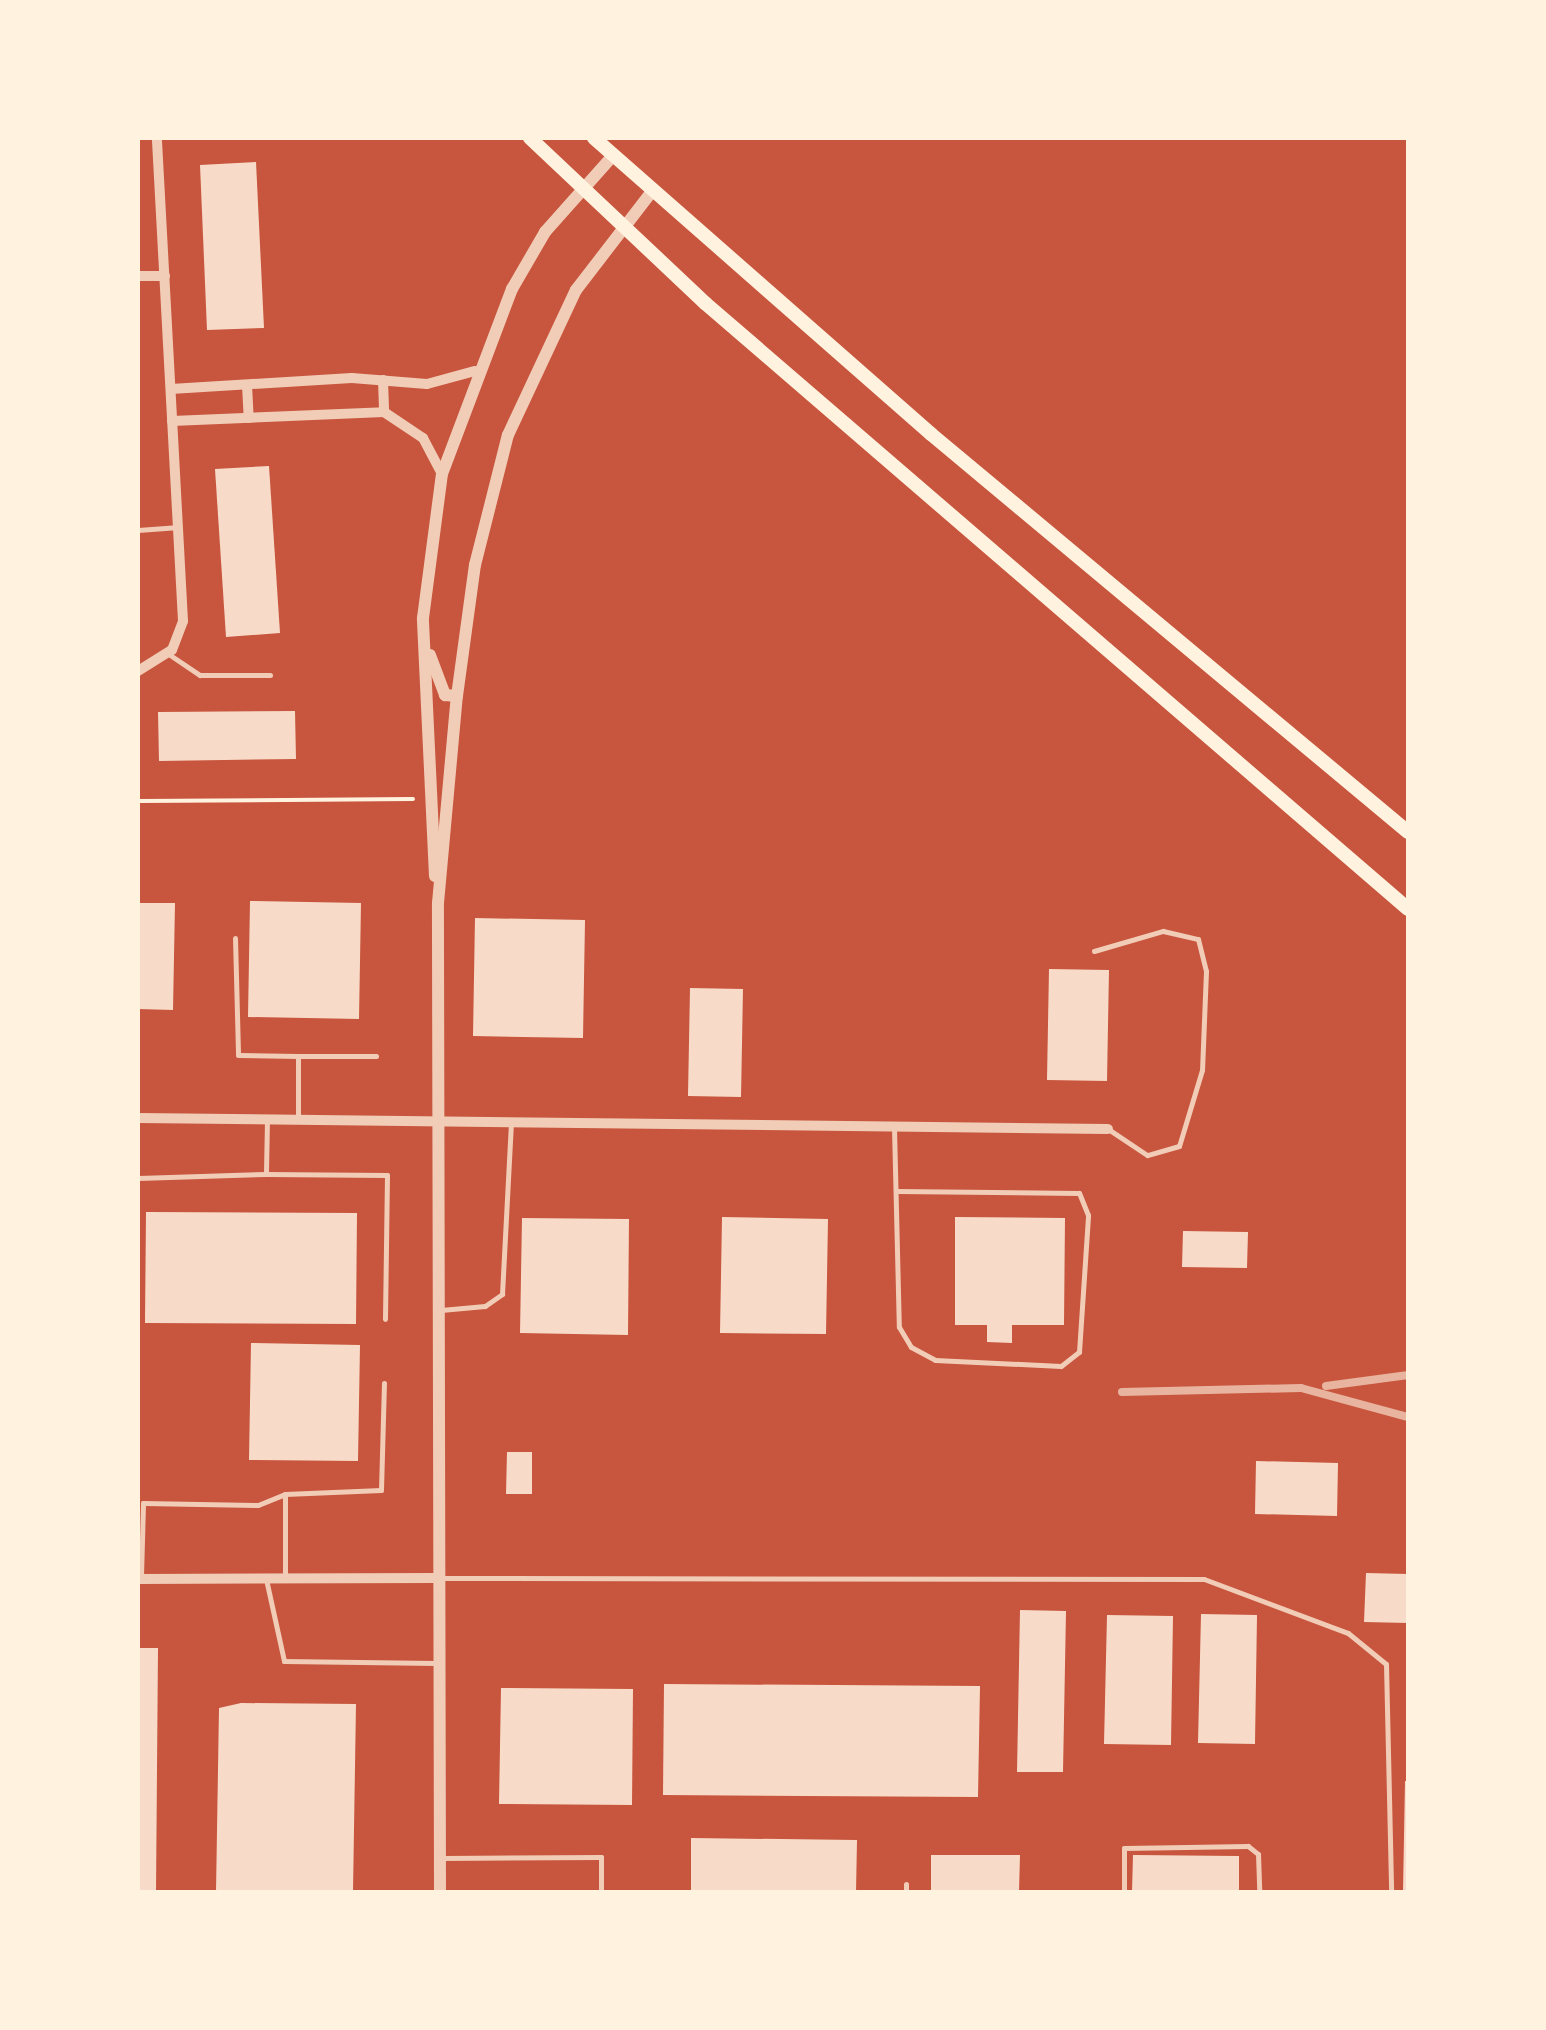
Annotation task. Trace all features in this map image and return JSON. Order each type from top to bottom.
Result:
[{"type":"main road","points":[[530,138],[585,187],[621,228],[1408,909]]},
{"type":"main road","points":[[594,138],[650,194],[1408,832]]},
{"type":"street","points":[[138,671],[169,654],[183,621],[157,138]]},
{"type":"street","points":[[438,903],[426,799],[422,618],[442,474],[475,372],[545,232],[611,158]]},
{"type":"street","points":[[440,1892],[438,903],[457,696],[475,565],[508,436],[545,344],[621,228],[650,194]]},
{"type":"street","points":[[138,276],[165,276]]},
{"type":"street","points":[[171,389],[383,380],[427,384],[475,372]]},
{"type":"street","points":[[383,380],[384,412]]},
{"type":"street","points":[[247,385],[249,418]]},
{"type":"street","points":[[172,421],[384,412],[430,446],[442,474]]},
{"type":"street","points":[[422,618],[433,675],[445,696],[457,696]]},
{"type":"street","points":[[138,1118],[1108,1130]]},
{"type":"street","points":[[139,1579],[439,1578]]},
{"type":"lane","points":[[138,530],[180,527]]},
{"type":"lane","points":[[169,654],[200,675],[270,675]]},
{"type":"lane","points":[[1094,951],[1164,930],[1198,939],[1206,971],[1202,1070],[1178,1146],[1147,1155],[1108,1130]]},
{"type":"lane","points":[[234,938],[238,1055],[376,1056]]},
{"type":"lane","points":[[298,1056],[298,1121]]},
{"type":"lane","points":[[266,1174],[268,1120]]},
{"type":"lane","points":[[438,1310],[485,1306],[502,1294],[511,1124]]},
{"type":"lane","points":[[894,1128],[899,1326],[911,1347],[936,1360],[1061,1366],[1080,1352],[1088,1215],[1079,1193],[896,1191]]},
{"type":"lane","points":[[138,1178],[387,1175],[385,1320]]},
{"type":"lane","points":[[139,1579],[142,1503],[258,1505],[285,1494],[381,1490],[384,1383]]},
{"type":"lane","points":[[285,1494],[285,1579]]},
{"type":"lane","points":[[439,1578],[1204,1579],[1348,1632],[1386,1664],[1391,1892]]},
{"type":"lane","points":[[266,1579],[284,1661],[439,1663]]},
{"type":"lane","points":[[1124,1892],[1124,1848],[1248,1846],[1258,1854],[1259,1892]]},
{"type":"lane","points":[[440,1858],[601,1857],[602,1892]]},
{"type":"lane","points":[[906,1884],[906,1892]]},
{"type":"path","points":[[138,801],[426,799]]},
{"type":"building","points":[[256,162],[264,328],[207,330],[200,165]]},
{"type":"building","points":[[269,466],[280,633],[226,637],[215,469]]},
{"type":"building","points":[[295,711],[296,759],[159,761],[158,712]]},
{"type":"building","points":[[250,901],[361,903],[359,1019],[248,1017]]},
{"type":"building","points":[[138,903],[175,903],[173,1010],[138,1009]]},
{"type":"building","points":[[475,918],[585,920],[583,1038],[473,1036]]},
{"type":"building","points":[[1049,969],[1109,970],[1107,1081],[1047,1080]]},
{"type":"building","points":[[690,988],[743,989],[741,1097],[688,1096]]},
{"type":"building","points":[[146,1212],[357,1213],[356,1324],[145,1323]]},
{"type":"building","points":[[722,1217],[828,1219],[826,1334],[720,1333]]},
{"type":"building","points":[[955,1217],[1065,1218],[1064,1325],[1012,1325],[1012,1343],[987,1342],[987,1325],[955,1325]]},
{"type":"building","points":[[522,1218],[629,1219],[628,1335],[520,1333]]},
{"type":"building","points":[[1183,1231],[1248,1232],[1247,1268],[1182,1267]]},
{"type":"building","points":[[251,1343],[360,1345],[358,1461],[249,1460]]},
{"type":"building","points":[[507,1452],[532,1452],[532,1494],[506,1494]]},
{"type":"building","points":[[1256,1461],[1338,1463],[1337,1516],[1255,1514]]},
{"type":"building","points":[[1366,1573],[1408,1574],[1408,1623],[1364,1622]]},
{"type":"building","points":[[1020,1610],[1066,1611],[1063,1772],[1017,1772]]},
{"type":"building","points":[[1201,1614],[1257,1615],[1255,1744],[1198,1743]]},
{"type":"building","points":[[1107,1615],[1173,1616],[1171,1745],[1104,1744]]},
{"type":"building","points":[[138,1648],[158,1648],[156,1892],[138,1892]]},
{"type":"building","points":[[664,1684],[980,1686],[978,1797],[663,1795]]},
{"type":"building","points":[[501,1688],[633,1689],[632,1805],[499,1804]]},
{"type":"building","points":[[241,1703],[356,1704],[353,1892],[216,1892],[219,1708]]},
{"type":"building","points":[[1408,1781],[1408,1892],[1403,1892]]},
{"type":"building","points":[[691,1838],[857,1840],[856,1892],[691,1892]]},
{"type":"building","points":[[931,1855],[1020,1855],[1019,1892],[931,1892]]},
{"type":"building","points":[[1133,1855],[1239,1856],[1239,1892],[1132,1892]]},
{"type":"railway","points":[[1326,1386],[1408,1375]]},
{"type":"railway","points":[[1122,1392],[1301,1388],[1408,1417]]}]
